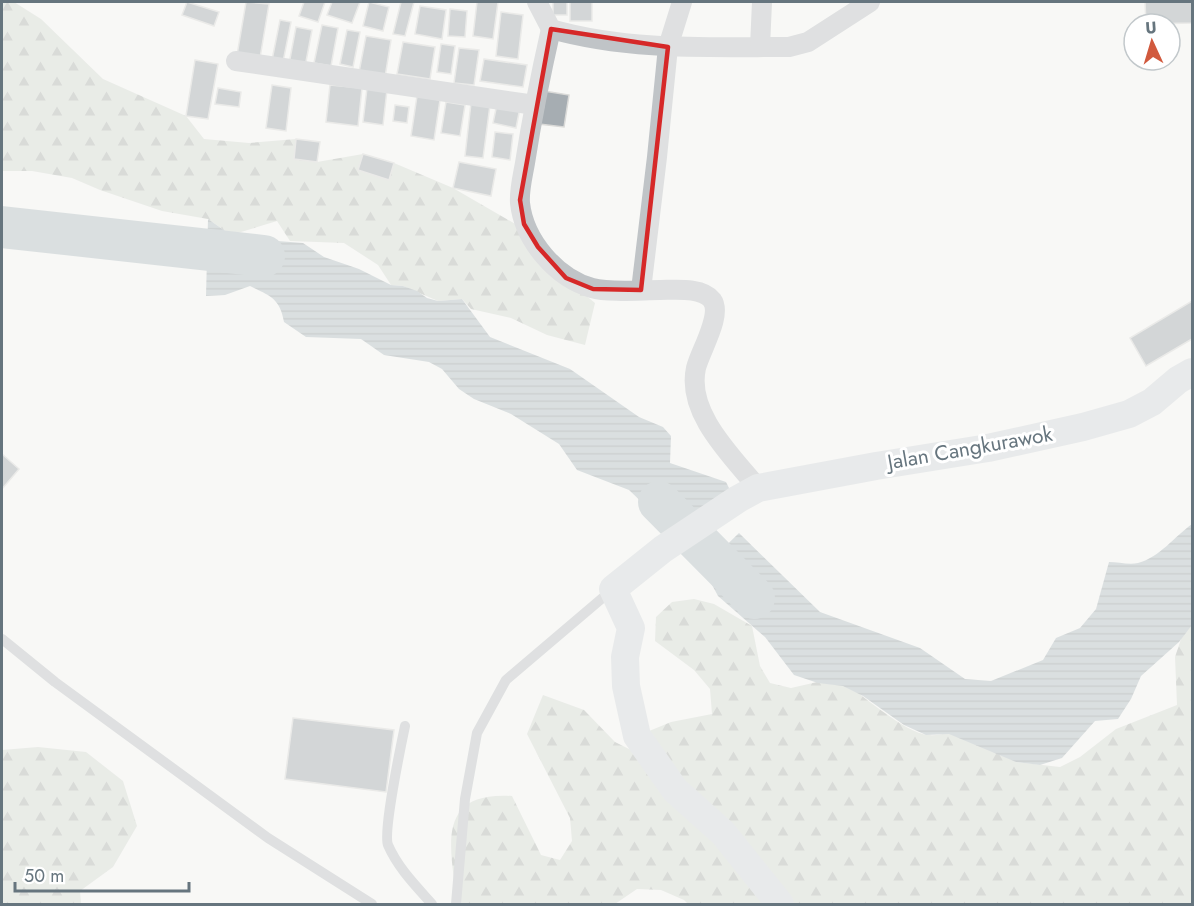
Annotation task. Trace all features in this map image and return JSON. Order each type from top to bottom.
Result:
[{"type":"street","points":[[537,2],[551,29],[535,105],[520,200],[524,224],[538,247],[567,278],[593,289],[674,290],[704,293],[713,301],[716,313],[696,368],[694,393],[706,422],[748,494],[663,549],[613,589],[631,628],[625,657],[626,686],[638,736],[675,790],[723,833],[780,904]]},
{"type":"street","points":[[640,290],[668,47],[682,2]]},
{"type":"street","points":[[760,47],[762,2]]},
{"type":"street","points":[[551,29],[577,37],[626,44],[668,47],[789,47],[808,42],[870,2]]},
{"type":"street","points":[[236,61],[535,105]]},
{"type":"street","name":"Jalan Cangkurawok","points":[[748,494],[876,466],[988,448],[1083,427],[1129,414],[1152,402],[1178,380],[1192,372]]},
{"type":"lane","points":[[456,904],[465,799],[477,733],[506,680],[613,589]]},
{"type":"lane","points":[[2,639],[55,682],[268,838],[372,904]]},
{"type":"lane","points":[[405,726],[387,843],[404,873],[432,904]]},
{"type":"highlighted area","points":[[551,29],[668,47],[641,290],[593,289],[566,278],[538,247],[524,224],[520,200]]},
{"type":"green space","points":[[2,2],[14,2],[41,19],[103,79],[186,116],[204,139],[249,143],[296,139],[294,159],[317,162],[363,154],[394,163],[453,188],[543,240],[555,270],[595,303],[585,345],[547,335],[511,318],[471,309],[462,299],[438,301],[403,286],[391,285],[378,265],[344,243],[290,241],[277,221],[231,235],[208,219],[162,211],[72,178],[32,171],[2,171]]},
{"type":"green space","points":[[694,599],[714,604],[752,626],[760,666],[770,683],[791,688],[839,677],[882,711],[919,733],[939,735],[969,725],[1016,762],[1060,767],[1080,757],[1116,729],[1177,705],[1175,657],[1192,606],[1192,904],[688,904],[661,890],[637,889],[615,904],[457,904],[451,846],[453,829],[458,814],[469,803],[486,797],[512,796],[541,855],[560,860],[572,841],[570,818],[527,734],[543,695],[584,710],[615,742],[633,751],[637,736],[671,722],[712,714],[710,689],[694,670],[655,641],[656,617],[672,602]]},
{"type":"green space","points":[[38,747],[86,752],[123,781],[137,826],[113,867],[80,891],[81,904],[2,904],[2,750]]},
{"type":"shaded area","points":[[208,219],[231,235],[243,237],[254,235],[265,240],[303,243],[324,257],[359,269],[391,285],[417,291],[427,298],[438,301],[462,299],[490,337],[570,369],[639,417],[663,427],[671,436],[670,463],[726,482],[734,498],[675,534],[629,490],[577,470],[559,444],[511,414],[474,399],[459,389],[442,369],[429,362],[384,355],[361,339],[306,337],[284,322],[280,308],[273,299],[250,286],[225,295],[206,296]]},
{"type":"shaded area","points":[[1192,524],[1192,625],[1179,642],[1141,676],[1131,699],[1118,719],[1095,721],[1062,758],[1040,765],[1016,762],[949,734],[926,735],[904,725],[863,696],[843,686],[818,683],[794,675],[765,637],[718,596],[703,568],[739,533],[820,612],[920,648],[965,679],[991,681],[1043,660],[1056,638],[1080,628],[1096,609],[1109,562],[1135,564],[1146,560]]},
{"type":"building","points":[[187,2],[219,12],[214,26],[182,15]]},
{"type":"building","points":[[246,2],[269,4],[260,58],[237,55]]},
{"type":"building","points":[[304,2],[325,2],[318,22],[299,16]]},
{"type":"building","points":[[332,2],[360,2],[352,23],[327,15]]},
{"type":"building","points":[[369,2],[389,7],[383,31],[363,26]]},
{"type":"building","points":[[401,2],[414,2],[405,36],[393,34]]},
{"type":"building","points":[[477,2],[498,2],[493,39],[473,36]]},
{"type":"building","points":[[553,2],[567,2],[567,15],[553,15]]},
{"type":"building","points":[[570,2],[592,2],[592,21],[570,21]]},
{"type":"building","points":[[1145,2],[1192,2],[1192,23],[1182,23],[1182,12],[1145,12]]},
{"type":"building","points":[[420,6],[446,10],[442,39],[415,34]]},
{"type":"building","points":[[450,9],[467,11],[465,37],[448,36]]},
{"type":"building","points":[[501,12],[523,15],[518,59],[496,56]]},
{"type":"building","points":[[280,20],[291,22],[283,62],[272,60]]},
{"type":"building","points":[[322,25],[338,28],[331,66],[314,63]]},
{"type":"building","points":[[296,27],[312,30],[305,67],[289,64]]},
{"type":"building","points":[[347,30],[360,32],[353,67],[340,64]]},
{"type":"building","points":[[366,36],[391,40],[385,77],[359,72]]},
{"type":"building","points":[[403,42],[435,47],[430,79],[397,74]]},
{"type":"building","points":[[441,44],[455,46],[451,74],[437,72]]},
{"type":"building","points":[[459,48],[479,50],[474,85],[454,83]]},
{"type":"building","points":[[484,59],[527,65],[523,87],[480,81]]},
{"type":"building","points":[[195,60],[218,64],[208,119],[186,116]]},
{"type":"building","points":[[272,85],[291,88],[286,131],[266,128]]},
{"type":"building","points":[[330,85],[362,88],[358,126],[326,122]]},
{"type":"building","points":[[218,88],[241,92],[239,107],[215,104]]},
{"type":"building","points":[[367,88],[387,90],[383,125],[363,122]]},
{"type":"building","points":[[544,91],[569,95],[564,127],[539,124]]},
{"type":"building","points":[[417,96],[440,100],[434,140],[411,136]]},
{"type":"building","points":[[446,102],[465,105],[460,136],[441,133]]},
{"type":"building","points":[[471,103],[490,105],[483,158],[465,156]]},
{"type":"building","points":[[497,104],[520,108],[516,128],[493,123]]},
{"type":"building","points":[[395,105],[409,107],[407,123],[393,121]]},
{"type":"building","points":[[495,132],[513,134],[510,160],[492,157]]},
{"type":"building","points":[[296,139],[320,142],[317,162],[294,159]]},
{"type":"building","points":[[363,154],[394,163],[389,180],[358,170]]},
{"type":"building","points":[[459,162],[496,169],[491,196],[453,188]]},
{"type":"building","points":[[1192,301],[1192,339],[1146,366],[1130,338]]},
{"type":"building","points":[[2,454],[19,469],[2,489]]},
{"type":"building","points":[[293,718],[394,730],[386,792],[285,779]]},
{"type":"waterway","points":[[2,227],[264,256]]},
{"type":"waterway","points":[[659,502],[754,598]]}]
